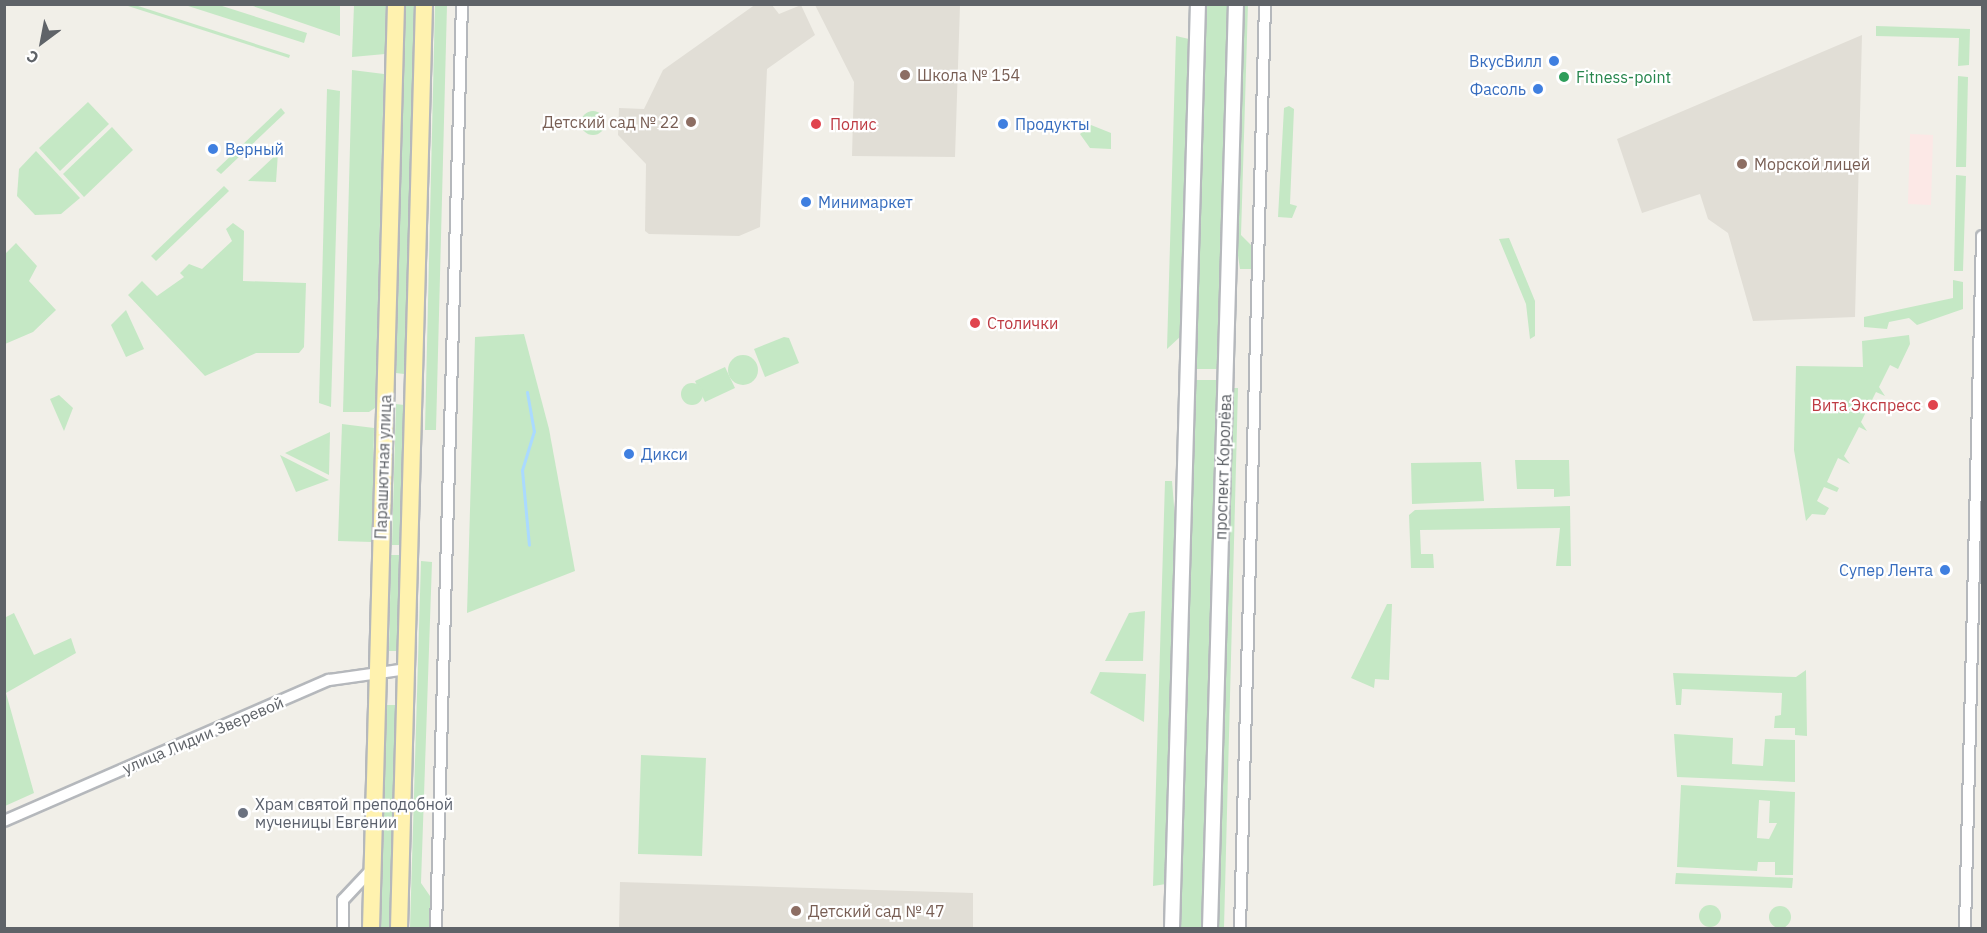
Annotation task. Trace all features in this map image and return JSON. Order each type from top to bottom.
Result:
[{"type":"main road","name":"Парашютная улица","points":[[371,928],[396,4]]},
{"type":"main road","name":"Парашютная улица","points":[[399,928],[424,4]]},
{"type":"main road","points":[[386,381],[400,392],[414,381]]},
{"type":"street","points":[[436,928],[462,4]]},
{"type":"street","points":[[1172,928],[1198,4]]},
{"type":"street","name":"проспект Королёва","points":[[1210,928],[1236,4]]},
{"type":"street","points":[[1240,928],[1265,4]]},
{"type":"street","points":[[1965,928],[1983,236]]},
{"type":"street","name":"улица Лидии Зверевой","points":[[4,821],[329,680],[379,670],[407,669]]},
{"type":"street","points":[[343,928],[343,900],[372,869]]},
{"type":"shaded area","name":"Детский сад № 22","points":[[756,4],[772,5],[779,14],[801,5],[815,35],[767,69],[760,227],[739,236],[649,234],[645,231],[646,164],[618,135],[619,108],[644,109],[663,70]]},
{"type":"shaded area","name":"Школа № 154","points":[[815,5],[960,5],[955,157],[852,156],[854,82]]},
{"type":"shaded area","name":"Морской лицей","points":[[1862,35],[1855,317],[1753,321],[1728,233],[1708,219],[1700,194],[1642,213],[1617,139]]},
{"type":"shaded area","points":[[1910,134],[1933,135],[1931,205],[1908,204]]},
{"type":"shaded area","name":"Детский сад № 47","points":[[620,882],[973,893],[973,928],[619,928]]},
{"type":"green space","points":[[1248,4],[1241,235],[1251,245],[1251,269],[1240,269],[1235,235],[1243,5]]},
{"type":"green space","points":[[135,5],[290,55],[289,58],[128,6]]},
{"type":"green space","points":[[185,5],[219,5],[307,33],[304,43]]},
{"type":"green space","points":[[250,5],[340,5],[340,36]]},
{"type":"green space","points":[[354,5],[386,5],[385,54],[352,57]]},
{"type":"green space","points":[[406,5],[415,5],[404,374],[396,373]]},
{"type":"green space","points":[[435,5],[447,5],[436,430],[425,430]]},
{"type":"green space","points":[[1205,5],[1228,5],[1218,369],[1195,369]]},
{"type":"green space","points":[[1876,26],[1970,29],[1969,65],[1958,66],[1959,38],[1876,36]]},
{"type":"green space","points":[[1176,36],[1189,39],[1181,336],[1167,349]]},
{"type":"green space","points":[[352,70],[384,74],[375,408],[369,412],[343,412]]},
{"type":"green space","points":[[1958,76],[1968,77],[1966,167],[1956,167]]},
{"type":"green space","points":[[327,89],[340,91],[331,407],[319,403]]},
{"type":"green space","points":[[88,102],[109,124],[60,171],[39,148]]},
{"type":"green space","points":[[1289,106],[1294,109],[1290,204],[1297,206],[1292,218],[1278,217],[1284,108]]},
{"type":"green space","points":[[281,108],[285,113],[221,174],[216,170]]},
{"type":"green space","points":[[593,111],[601,115],[605,123],[601,131],[593,135],[585,131],[581,123],[585,115]]},
{"type":"green space","points":[[1091,125],[1111,133],[1111,149],[1090,148],[1080,134]]},
{"type":"green space","points":[[112,127],[133,150],[84,197],[63,174]]},
{"type":"green space","points":[[36,151],[80,198],[61,214],[35,215],[17,196],[19,169]]},
{"type":"green space","points":[[278,153],[276,182],[248,181]]},
{"type":"green space","points":[[1956,175],[1966,176],[1963,271],[1954,271]]},
{"type":"green space","points":[[224,186],[229,191],[156,261],[151,256]]},
{"type":"green space","points":[[233,223],[244,231],[243,281],[306,283],[304,347],[299,353],[256,353],[205,376],[128,295],[142,281],[157,296],[184,277],[180,273],[189,264],[202,269],[232,241],[226,229]]},
{"type":"green space","points":[[1509,238],[1535,301],[1535,336],[1530,339],[1526,304],[1499,239]]},
{"type":"green space","points":[[16,243],[37,266],[29,281],[56,310],[33,332],[5,344],[5,254]]},
{"type":"green space","points":[[1953,280],[1963,282],[1963,309],[1917,325],[1909,318],[1889,322],[1887,329],[1864,327],[1864,317],[1953,298]]},
{"type":"green space","points":[[126,310],[144,349],[126,357],[111,325]]},
{"type":"green space","points":[[524,334],[549,429],[575,571],[467,613],[475,337]]},
{"type":"green space","points":[[1909,335],[1910,344],[1898,369],[1890,365],[1879,387],[1885,396],[1876,392],[1861,422],[1867,431],[1859,427],[1844,456],[1850,464],[1838,458],[1827,482],[1839,488],[1837,492],[1824,487],[1817,501],[1829,508],[1825,515],[1812,514],[1806,521],[1794,450],[1796,366],[1863,367],[1862,341]]},
{"type":"green space","points":[[784,337],[789,338],[799,363],[765,377],[754,349]]},
{"type":"green space","points":[[743,355],[754,359],[758,370],[754,381],[743,385],[732,381],[728,370],[732,359]]},
{"type":"green space","points":[[725,367],[735,388],[705,402],[695,381]]},
{"type":"green space","points":[[1194,380],[1218,380],[1203,928],[1180,928]]},
{"type":"green space","points":[[692,383],[700,386],[703,394],[700,402],[692,405],[684,402],[681,394],[684,386]]},
{"type":"green space","points":[[1232,388],[1238,388],[1224,928],[1217,928]]},
{"type":"green space","points":[[59,395],[73,408],[64,431],[50,399]]},
{"type":"green space","points":[[396,404],[404,405],[400,545],[392,545]]},
{"type":"green space","points":[[342,424],[374,428],[372,542],[338,541]]},
{"type":"green space","points":[[330,432],[329,475],[285,453]]},
{"type":"green space","points":[[280,455],[329,480],[296,492]]},
{"type":"green space","points":[[1515,460],[1569,460],[1570,496],[1554,497],[1554,489],[1517,489]]},
{"type":"green space","points":[[1481,462],[1484,501],[1412,504],[1411,463]]},
{"type":"green space","points":[[1165,481],[1172,481],[1175,518],[1166,884],[1153,886]]},
{"type":"green space","points":[[1570,506],[1571,566],[1556,566],[1560,528],[1420,530],[1421,554],[1433,554],[1434,568],[1411,568],[1409,515],[1415,510]]},
{"type":"green space","points":[[391,555],[400,555],[397,651],[389,651]]},
{"type":"green space","points":[[421,561],[432,562],[421,883],[430,896],[430,928],[410,928]]},
{"type":"green space","points":[[1387,604],[1392,604],[1389,680],[1375,679],[1374,688],[1351,678]]},
{"type":"green space","points":[[1145,611],[1143,661],[1105,661],[1129,613]]},
{"type":"green space","points":[[14,613],[34,655],[71,638],[76,653],[6,693],[34,793],[5,806],[4,618]]},
{"type":"green space","points":[[1806,670],[1807,736],[1795,735],[1795,728],[1774,728],[1775,716],[1781,715],[1782,693],[1682,689],[1681,705],[1676,705],[1673,673],[1796,677]]},
{"type":"green space","points":[[1100,672],[1146,674],[1144,722],[1090,693]]},
{"type":"green space","points":[[387,705],[396,705],[390,928],[381,928]]},
{"type":"green space","points":[[1674,734],[1733,738],[1732,764],[1763,766],[1765,739],[1795,740],[1795,782],[1677,777]]},
{"type":"green space","points":[[641,755],[706,758],[702,856],[638,854]]},
{"type":"green space","points":[[1681,785],[1795,792],[1793,875],[1775,875],[1775,862],[1758,862],[1757,871],[1677,867]],"holes":[[[1759,800],[1770,801],[1769,823],[1777,823],[1769,839],[1757,838]]]},
{"type":"green space","points":[[1676,873],[1793,878],[1792,888],[1675,884]]},
{"type":"green space","points":[[1710,905],[1718,908],[1721,916],[1718,924],[1710,927],[1702,924],[1699,916],[1702,908]]},
{"type":"green space","points":[[1780,906],[1788,909],[1791,917],[1788,925],[1780,928],[1772,925],[1769,917],[1772,909]]},
{"type":"waterway","points":[[527,392],[534,431],[522,470],[529,545]]},
{"type":"place","name":"ВкусВилл","points":[[1554,61]]},
{"type":"place","name":"Школа № 154","points":[[905,75]]},
{"type":"place","name":"Fitness-point","points":[[1564,77]]},
{"type":"place","name":"Фасоль","points":[[1538,89]]},
{"type":"place","name":"Детский сад № 22","points":[[691,122]]},
{"type":"place","name":"Полис","points":[[816,124]]},
{"type":"place","name":"Продукты","points":[[1003,124]]},
{"type":"place","name":"Верный","points":[[213,149]]},
{"type":"place","name":"Морской лицей","points":[[1742,164]]},
{"type":"place","name":"Минимаркет","points":[[806,202]]},
{"type":"place","name":"Столички","points":[[975,323]]},
{"type":"place","name":"Вита Экспресс","points":[[1933,405]]},
{"type":"place","name":"Дикси","points":[[629,454]]},
{"type":"place","name":"Супер Лента","points":[[1945,570]]},
{"type":"place","name":"Храм святой преподобной мученицы Евгении","points":[[243,813]]},
{"type":"place","name":"Детский сад № 47","points":[[796,911]]}]
